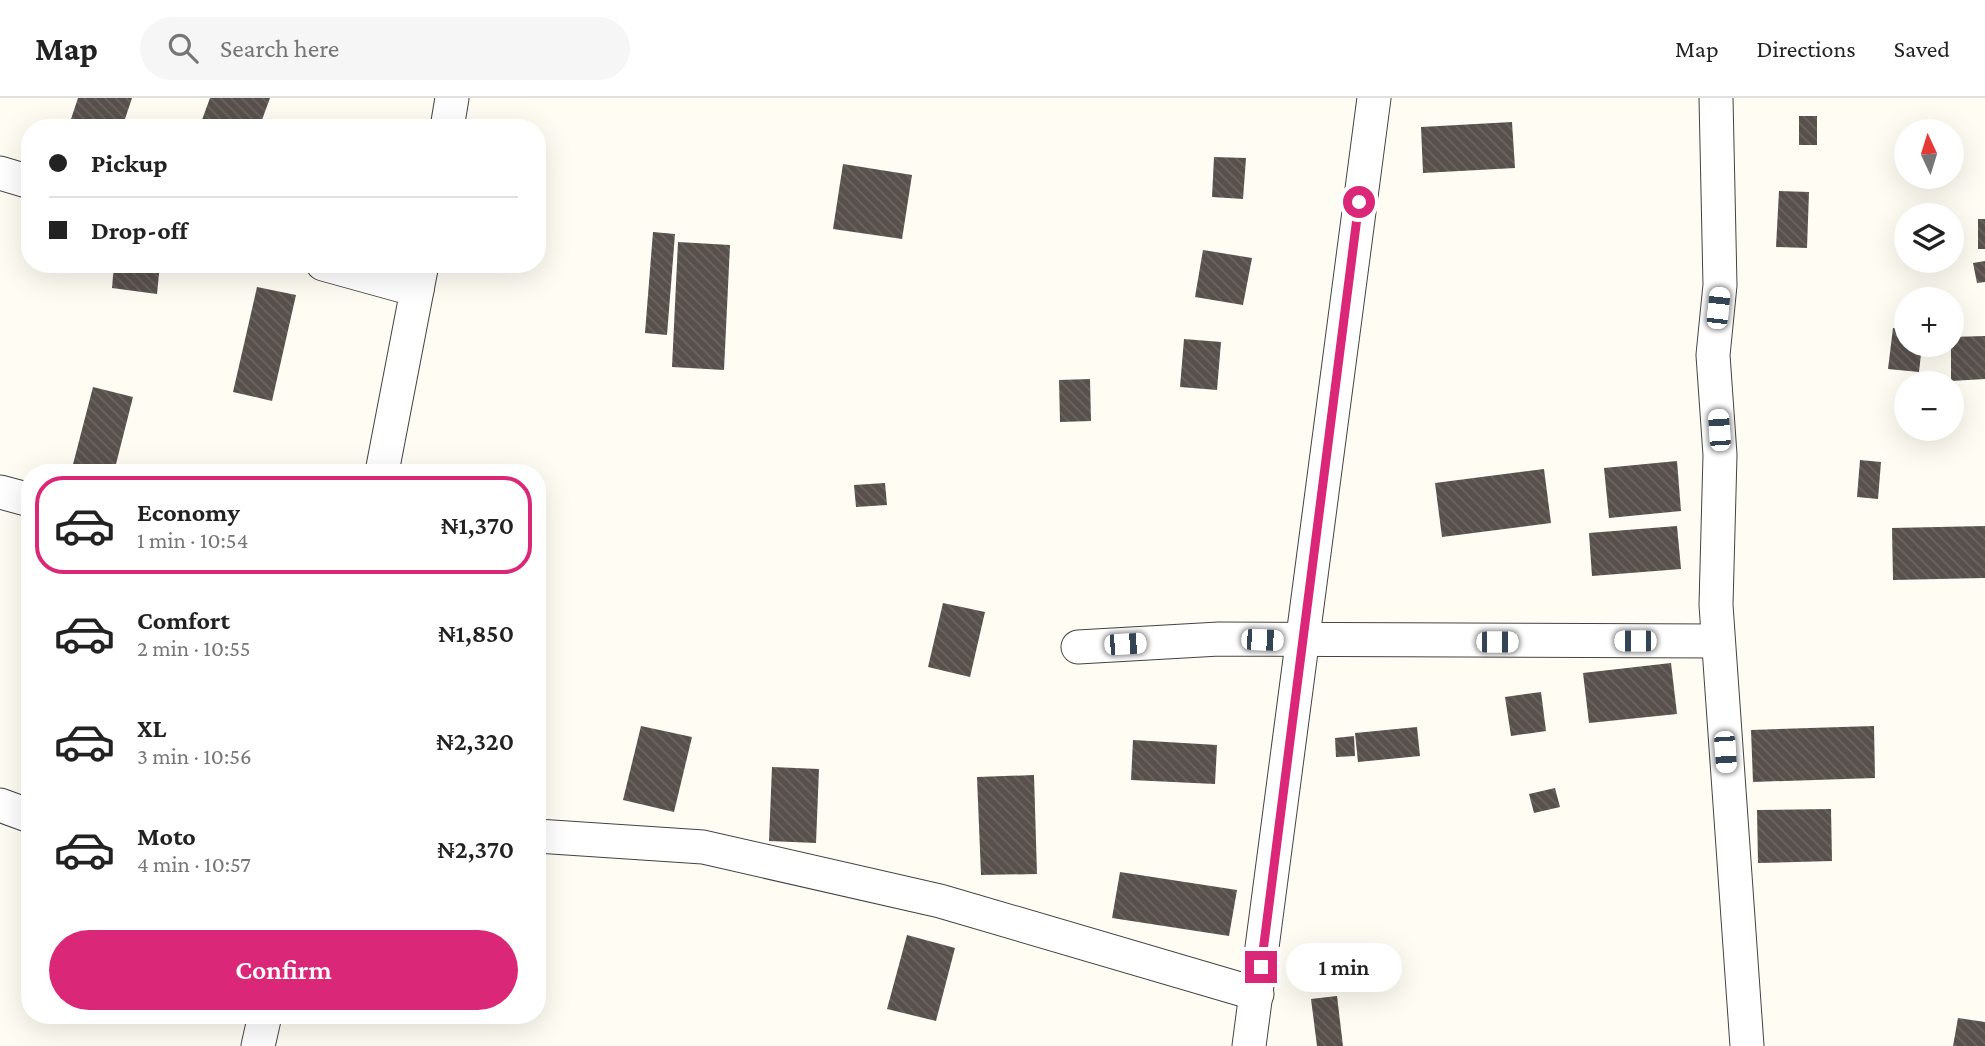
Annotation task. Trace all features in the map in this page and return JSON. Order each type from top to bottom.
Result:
[{"type":"street","points":[[448,119],[452,98]]},
{"type":"street","points":[[1249,1046],[1374,98]]},
{"type":"street","points":[[1716,98],[1720,285],[1713,355],[1720,456],[1717,641],[1747,1046]]},
{"type":"street","points":[[0,173],[21,179]]},
{"type":"street","points":[[384,464],[419,277],[389,273]]},
{"type":"street","points":[[0,492],[21,498]]},
{"type":"street","points":[[1078,647],[1219,639],[1304,642],[1717,641]]},
{"type":"street","points":[[0,805],[21,813]]},
{"type":"street","points":[[546,837],[703,847],[940,901],[1257,993]]},
{"type":"street","points":[[258,1046],[263,1024]]},
{"type":"building","points":[[78,98],[132,98],[125,119],[71,119]]},
{"type":"building","points":[[210,98],[270,98],[262,119],[202,119]]},
{"type":"building","points":[[1799,116],[1817,116],[1817,145],[1799,145]]},
{"type":"building","points":[[1512,122],[1515,168],[1423,173],[1421,127]]},
{"type":"building","points":[[1214,157],[1246,158],[1243,199],[1212,197]]},
{"type":"building","points":[[843,164],[912,175],[902,239],[833,229]]},
{"type":"building","points":[[1779,191],[1809,192],[1807,248],[1776,247]]},
{"type":"building","points":[[1978,219],[1985,219],[1985,249],[1978,249]]},
{"type":"building","points":[[653,232],[675,234],[667,335],[645,333]]},
{"type":"building","points":[[678,242],[730,245],[724,370],[672,367]]},
{"type":"building","points":[[1203,250],[1252,258],[1243,305],[1195,297]]},
{"type":"building","points":[[1985,261],[1985,282],[1977,283],[1973,263]]},
{"type":"building","points":[[113,273],[159,273],[157,294],[112,288]]},
{"type":"building","points":[[257,287],[296,295],[272,401],[233,392]]},
{"type":"building","points":[[1894,328],[1894,357],[1921,357],[1919,371],[1888,369]]},
{"type":"building","points":[[1985,336],[1985,379],[1964,380],[1964,371],[1951,371],[1951,357],[1964,357],[1964,337]]},
{"type":"building","points":[[1184,339],[1221,342],[1217,390],[1180,387]]},
{"type":"building","points":[[1090,379],[1091,421],[1060,422],[1059,380]]},
{"type":"building","points":[[93,387],[133,397],[116,464],[73,464]]},
{"type":"building","points":[[1860,460],[1881,462],[1878,499],[1857,497]]},
{"type":"building","points":[[1677,461],[1681,511],[1609,518],[1604,468]]},
{"type":"building","points":[[1544,469],[1551,523],[1442,537],[1435,483]]},
{"type":"building","points":[[885,483],[887,505],[856,507],[854,485]]},
{"type":"building","points":[[1677,526],[1681,569],[1592,576],[1589,533]]},
{"type":"building","points":[[1985,526],[1985,578],[1893,580],[1892,528]]},
{"type":"building","points":[[943,603],[985,612],[970,677],[928,667]]},
{"type":"building","points":[[1671,663],[1677,714],[1589,723],[1583,673]]},
{"type":"building","points":[[1541,692],[1546,731],[1511,736],[1505,697]]},
{"type":"building","points":[[641,726],[692,737],[674,812],[623,800]]},
{"type":"building","points":[[1874,726],[1875,778],[1753,782],[1751,730]]},
{"type":"building","points":[[1417,727],[1420,756],[1358,762],[1355,733]]},
{"type":"building","points":[[1354,736],[1355,756],[1336,757],[1335,738]]},
{"type":"building","points":[[1133,740],[1217,745],[1215,784],[1131,780]]},
{"type":"building","points":[[772,767],[819,769],[816,843],[769,841]]},
{"type":"building","points":[[1034,775],[1037,874],[981,875],[977,777]]},
{"type":"building","points":[[1555,788],[1560,807],[1534,813],[1529,794]]},
{"type":"building","points":[[1831,809],[1832,861],[1758,863],[1757,810]]},
{"type":"building","points":[[1120,872],[1237,890],[1229,936],[1112,918]]},
{"type":"building","points":[[907,935],[955,948],[936,1021],[887,1009]]},
{"type":"building","points":[[1337,996],[1343,1046],[1317,1046],[1311,999]]},
{"type":"building","points":[[1958,1018],[1985,1022],[1985,1046],[1953,1046]]},
{"type":"route","points":[[1261,967],[1359,202]]}]
